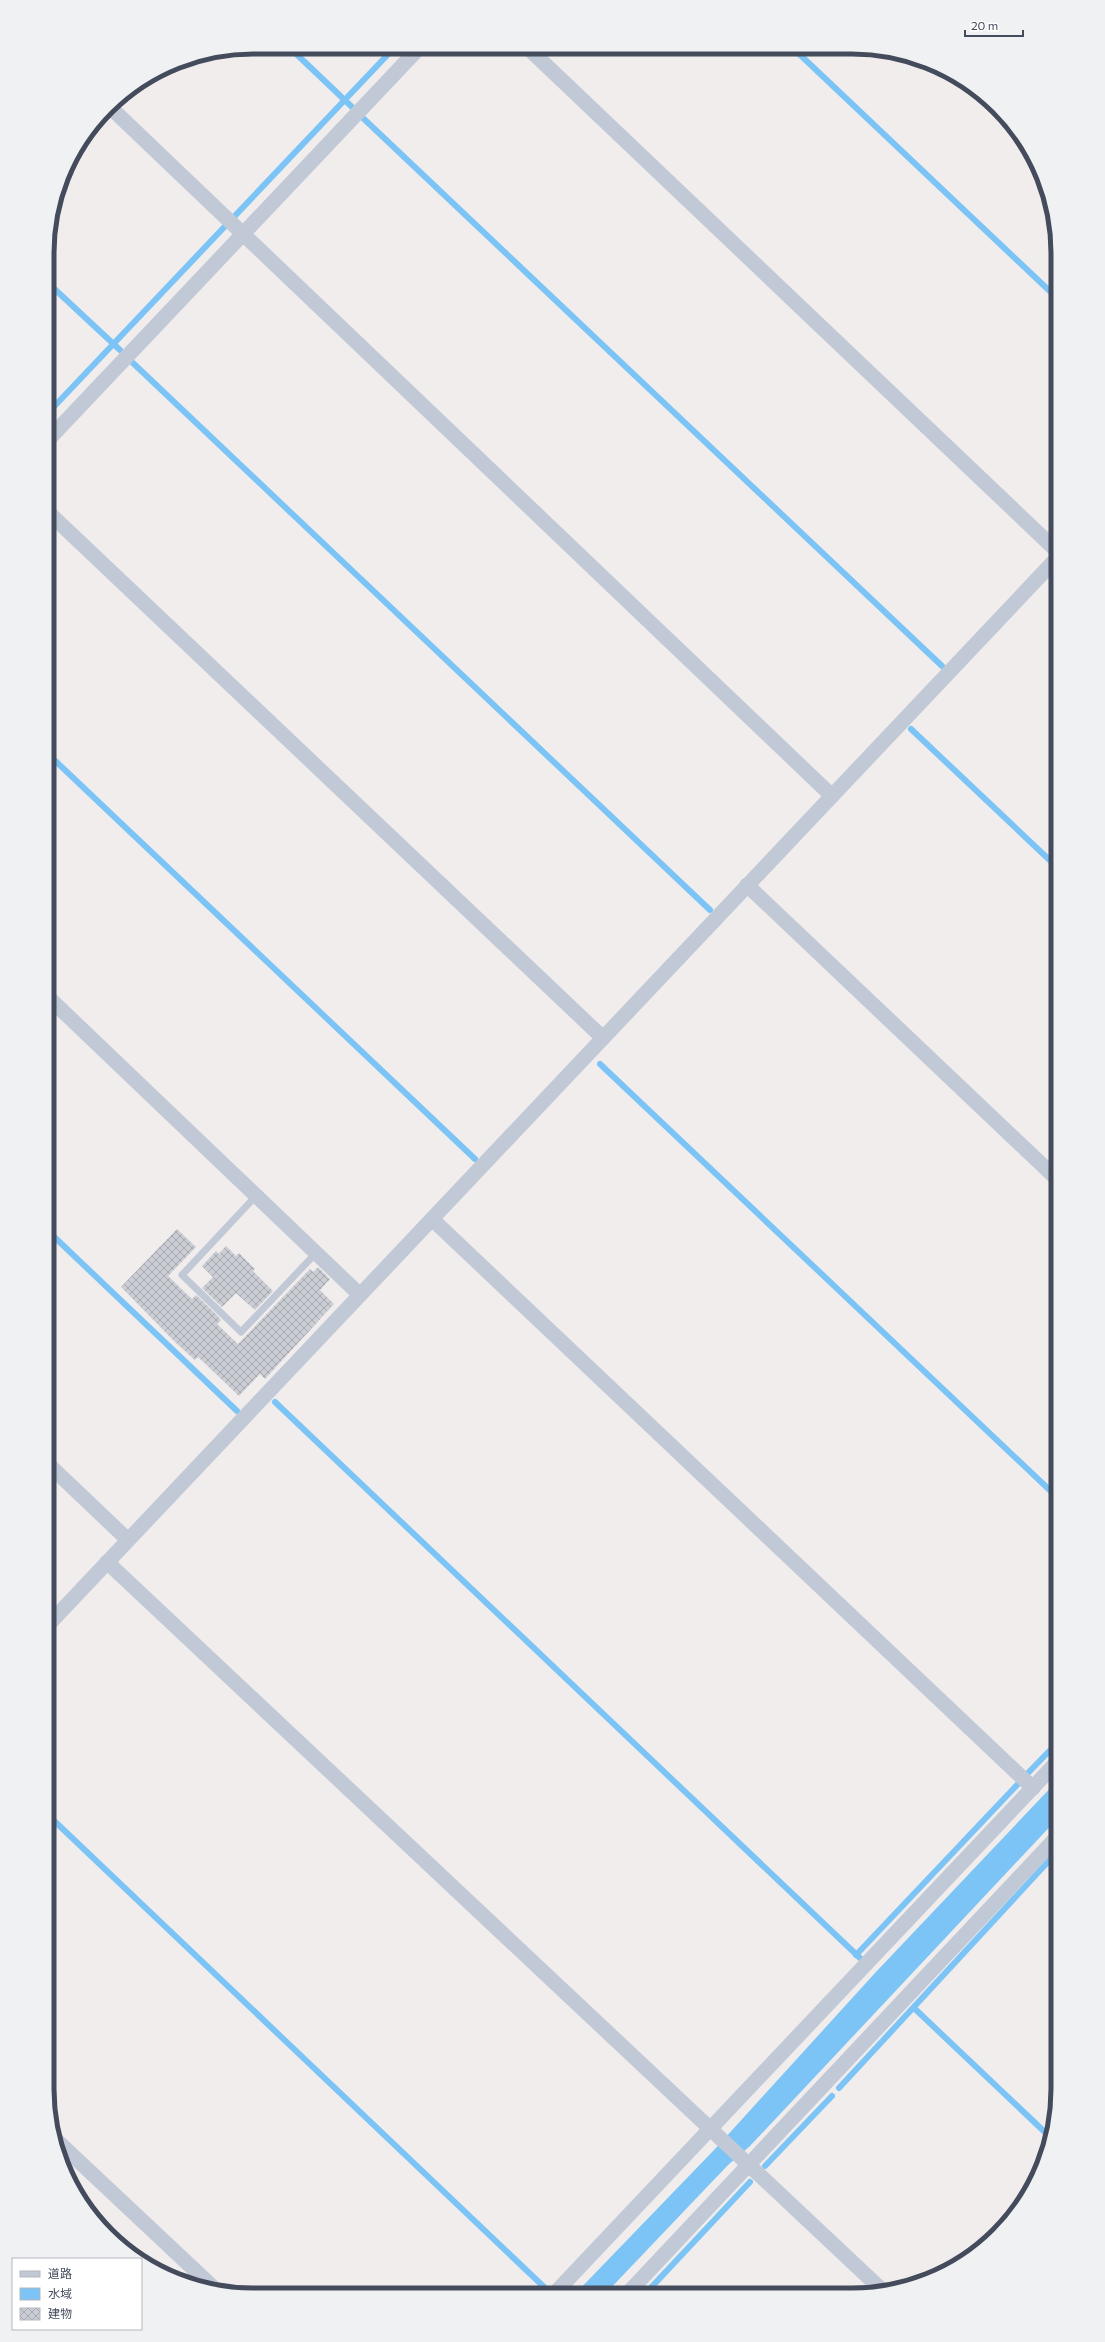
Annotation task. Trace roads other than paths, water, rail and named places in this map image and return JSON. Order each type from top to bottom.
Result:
[{"type":"street","points":[[54,433],[240,230],[413,54]]},
{"type":"street","points":[[534,54],[1051,545]]},
{"type":"street","points":[[114,110],[832,796]]},
{"type":"street","points":[[54,518],[603,1038]]},
{"type":"street","points":[[54,1619],[1051,564]]},
{"type":"street","points":[[747,885],[1051,1173]]},
{"type":"street","points":[[54,1003],[360,1295]]},
{"type":"street","points":[[432,1219],[1033,1788]]},
{"type":"street","points":[[54,1470],[128,1540]]},
{"type":"street","points":[[107,1562],[748,2162],[878,2286]]},
{"type":"street","points":[[560,2288],[715,2132],[1051,1769]]},
{"type":"street","points":[[632,2288],[748,2162],[1051,1843]]},
{"type":"street","points":[[63,2146],[208,2282]]},
{"type":"lane","points":[[256,1196],[182,1274],[241,1332],[316,1253]]},
{"type":"water","points":[[1051,1787],[1051,1825],[750,2146],[728,2165],[611,2288],[581,2288],[715,2149],[875,1973]]},
{"type":"waterway","points":[[296,54],[352,107]]},
{"type":"waterway","points":[[54,407],[388,54]]},
{"type":"waterway","points":[[799,54],[1051,292]]},
{"type":"waterway","points":[[364,119],[942,666]]},
{"type":"waterway","points":[[54,289],[120,350]]},
{"type":"waterway","points":[[133,363],[710,910]]},
{"type":"waterway","points":[[911,729],[1051,861]]},
{"type":"waterway","points":[[54,760],[475,1159]]},
{"type":"waterway","points":[[600,1064],[1051,1491]]},
{"type":"waterway","points":[[54,1237],[237,1411]]},
{"type":"waterway","points":[[275,1402],[860,1958]]},
{"type":"waterway","points":[[1028,1773],[1051,1749]]},
{"type":"waterway","points":[[856,1955],[1017,1785]]},
{"type":"waterway","points":[[54,1821],[544,2287],[543,2288]]},
{"type":"waterway","points":[[839,2088],[1051,1859]]},
{"type":"waterway","points":[[914,2008],[1046,2133]]},
{"type":"waterway","points":[[765,2166],[832,2096]]},
{"type":"waterway","points":[[651,2288],[750,2182]]}]
